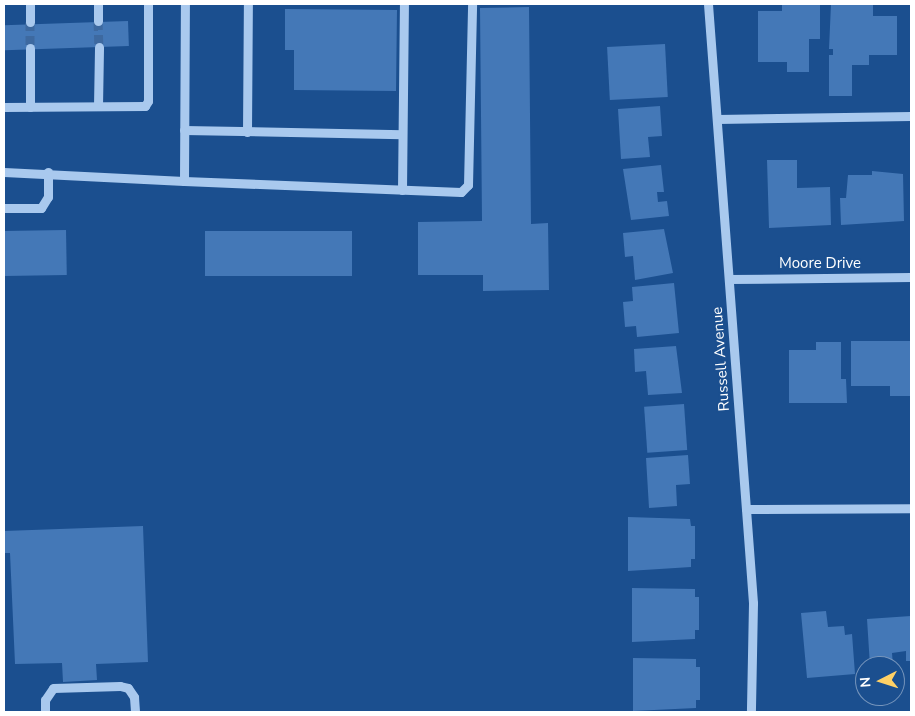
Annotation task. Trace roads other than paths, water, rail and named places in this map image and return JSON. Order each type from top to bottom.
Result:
[{"type":"street","points":[[30,4],[30,22]]},
{"type":"street","points":[[98,4],[98,21]]},
{"type":"street","points":[[4,107],[145,106],[148,101],[148,4]]},
{"type":"street","points":[[184,181],[185,4]]},
{"type":"street","points":[[247,132],[248,4]]},
{"type":"street","points":[[402,190],[404,4]]},
{"type":"street","points":[[4,172],[48,172],[184,181],[462,192],[468,185],[472,4]]},
{"type":"street","name":"Russell Avenue","points":[[708,4],[753,604],[751,712]]},
{"type":"street","points":[[98,106],[99,47]]},
{"type":"street","points":[[30,48],[30,107]]},
{"type":"street","points":[[717,119],[911,116]]},
{"type":"street","points":[[184,130],[402,134]]},
{"type":"street","points":[[4,208],[41,208],[48,197],[48,172]]},
{"type":"street","name":"Moore Drive","points":[[728,279],[911,278]]},
{"type":"street","points":[[746,509],[911,508]]},
{"type":"street","points":[[45,712],[45,700],[53,688],[120,686],[128,688],[134,697],[135,712]]},
{"type":"tunnel","points":[[98,21],[99,47]]},
{"type":"tunnel","points":[[30,22],[30,48]]}]
